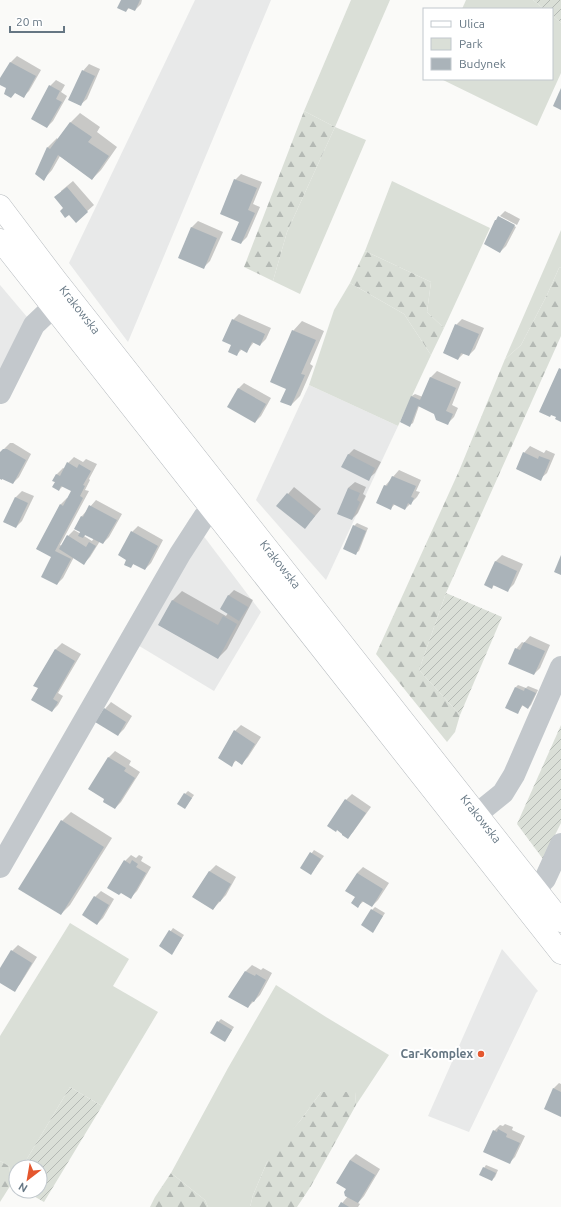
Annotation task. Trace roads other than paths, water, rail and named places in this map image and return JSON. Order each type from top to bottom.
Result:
[{"type":"main road","name":"Krakowska","points":[[0,206],[56,280],[561,921]]},
{"type":"main road","name":"Krakowska","points":[[0,240],[561,953]]},
{"type":"street","name":"Krakowska","points":[[0,393],[34,325],[53,307]]},
{"type":"street","points":[[0,867],[180,554],[204,517],[212,509]]},
{"type":"street","points":[[477,814],[503,793],[514,775],[561,667]]},
{"type":"street","points":[[535,889],[545,879],[561,844]]},
{"type":"place","name":"Car-Komplex","points":[[481,1054]]}]
